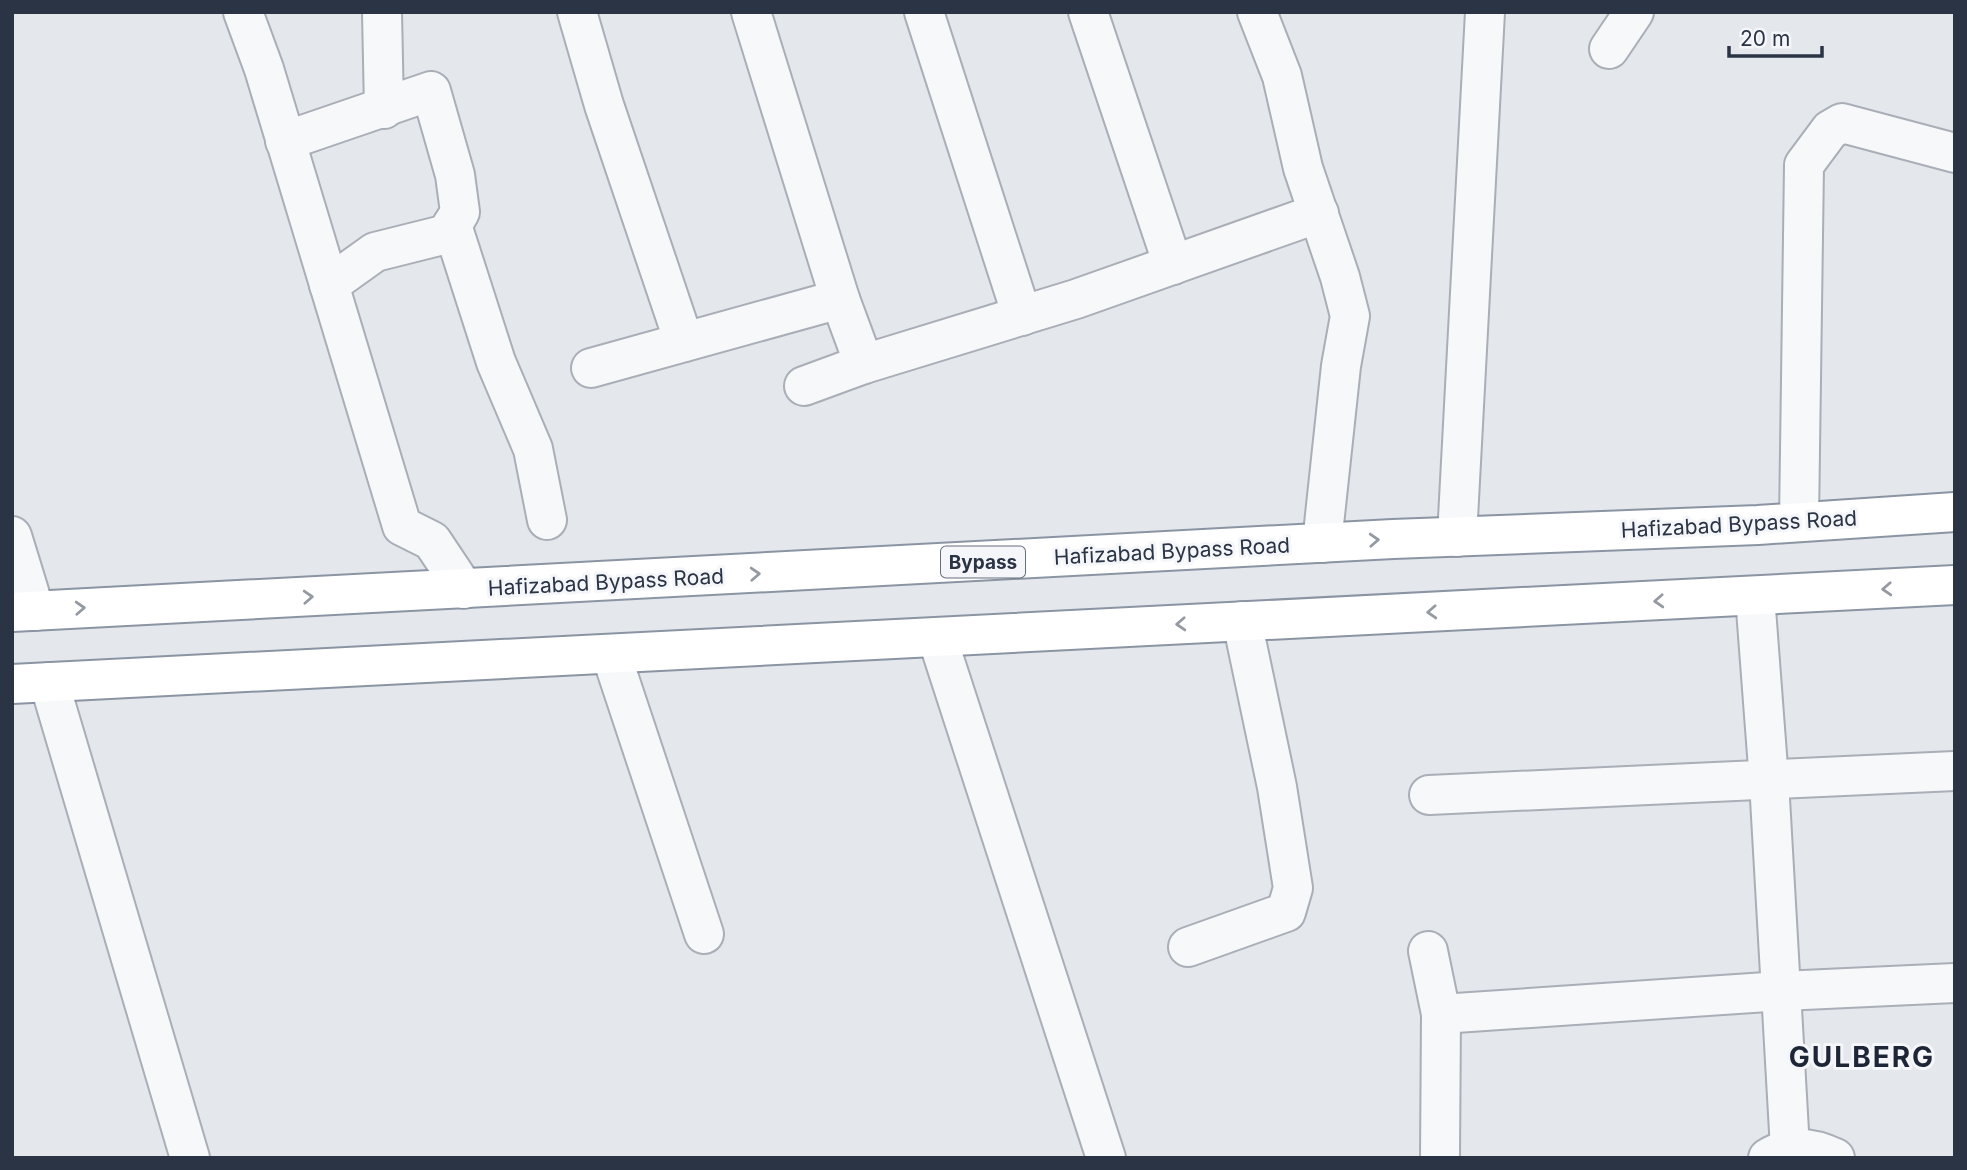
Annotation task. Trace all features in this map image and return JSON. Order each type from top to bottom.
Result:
[{"type":"highway","name":"Hafizabad Bypass Road","points":[[23,611],[1955,512]]},
{"type":"highway","points":[[31,683],[1955,585]]},
{"type":"street","points":[[243,12],[264,69],[402,526],[432,541],[464,589]]},
{"type":"street","points":[[382,12],[384,109]]},
{"type":"street","points":[[577,12],[604,105],[684,342]]},
{"type":"street","points":[[751,12],[840,299],[864,364]]},
{"type":"street","points":[[924,12],[1021,316]]},
{"type":"street","points":[[1088,12],[1173,265]]},
{"type":"street","points":[[1257,12],[1282,76],[1303,168],[1340,277],[1350,316],[1341,366],[1322,543]]},
{"type":"street","points":[[1457,537],[1485,12]]},
{"type":"street","points":[[1609,49],[1634,12]]},
{"type":"street","points":[[285,141],[431,91],[455,175],[460,212],[447,234],[375,252],[329,285]]},
{"type":"street","points":[[1799,522],[1804,165],[1830,130],[1842,122],[1955,153]]},
{"type":"street","points":[[804,386],[864,364],[1076,299],[1319,213]]},
{"type":"street","points":[[452,225],[496,362],[533,449],[547,520]]},
{"type":"street","points":[[591,368],[840,299]]},
{"type":"street","points":[[12,537],[23,611]]},
{"type":"street","points":[[1755,597],[1782,991],[1779,1153],[1814,1149],[1835,1158]]},
{"type":"street","points":[[1188,947],[1286,912],[1293,888],[1277,787],[1242,621]]},
{"type":"street","points":[[936,637],[1106,1158]]},
{"type":"street","points":[[611,654],[704,934]]},
{"type":"street","points":[[31,683],[190,1158]]},
{"type":"street","points":[[1429,795],[1955,771]]},
{"type":"street","points":[[1428,951],[1441,1014],[1440,1158]]},
{"type":"street","points":[[1441,1014],[1782,991],[1955,983]]},
{"type":"district","name":"GULBERG","points":[[1862,1057]]}]
